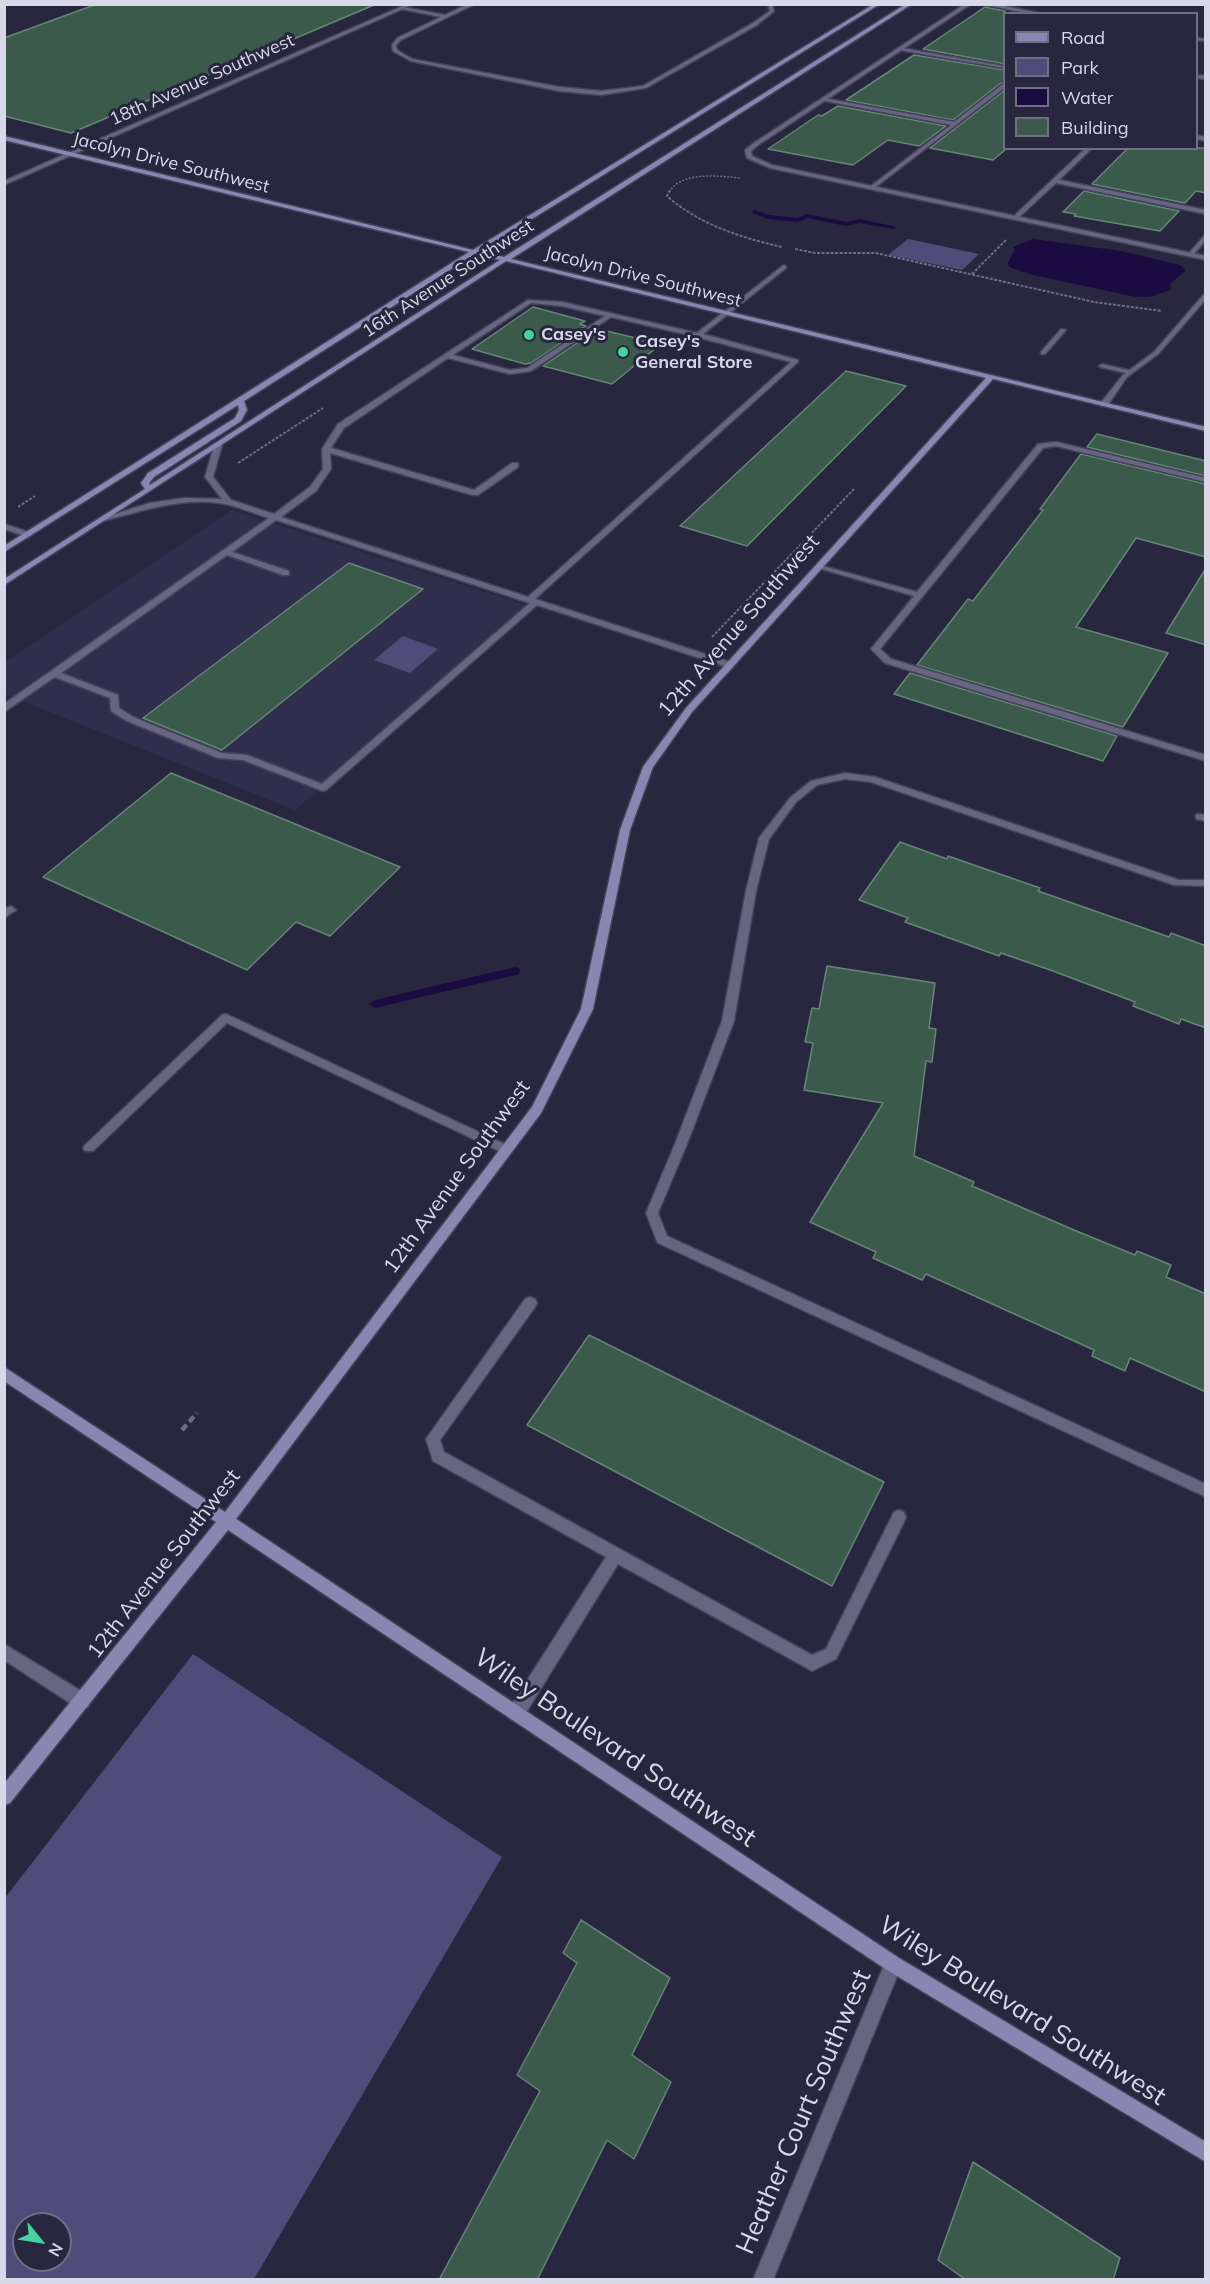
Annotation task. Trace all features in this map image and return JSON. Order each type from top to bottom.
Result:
[{"type":"main road","name":"16th Avenue Southwest","points":[[4,550],[474,252],[878,4]]},
{"type":"main road","name":"16th Avenue Southwest","points":[[4,583],[506,259],[910,4]]},
{"type":"main road","name":"Jacolyn Drive Southwest","points":[[4,138],[1206,429]]},
{"type":"main road","name":"12th Avenue Southwest","points":[[4,1797],[227,1520],[537,1110],[587,1009],[625,830],[648,767],[689,710],[991,377]]},
{"type":"main road","points":[[149,490],[145,483],[152,475],[238,419],[243,410],[241,401]]},
{"type":"main road","name":"Wiley Boulevard Southwest","points":[[4,1373],[893,1964],[1206,2153]]},
{"type":"street","name":"18th Avenue Southwest","points":[[4,183],[412,4]]},
{"type":"street","points":[[473,4],[399,39],[394,45],[395,51],[411,60],[559,89],[582,93],[618,92],[645,87],[754,24],[772,11],[770,4]]},
{"type":"street","points":[[969,4],[748,150],[749,157],[770,166],[1206,258]]},
{"type":"street","points":[[984,4],[1030,12]]},
{"type":"street","points":[[404,8],[446,16]]},
{"type":"street","points":[[901,49],[1003,67]]},
{"type":"street","points":[[873,188],[1003,88]]},
{"type":"street","points":[[824,100],[956,124]]},
{"type":"street","points":[[1016,217],[1088,150]]},
{"type":"street","points":[[1055,181],[1206,212]]},
{"type":"street","points":[[1191,254],[1206,236]]},
{"type":"street","points":[[698,335],[784,267]]},
{"type":"street","points":[[1104,404],[1130,372],[1156,353],[1206,294]]},
{"type":"street","points":[[4,709],[276,518],[313,489],[327,469],[326,448],[341,426],[530,301],[562,304],[698,335],[796,361],[533,601],[323,788],[244,757],[222,756],[130,719],[114,709],[115,697],[55,674]]},
{"type":"street","points":[[448,356],[510,372],[529,370],[610,315]]},
{"type":"street","points":[[1043,353],[1063,330]]},
{"type":"street","points":[[1102,366],[1130,372]]},
{"type":"street","points":[[1206,480],[1056,444],[1041,446],[875,649],[888,661],[1206,758]]},
{"type":"street","points":[[218,445],[209,477],[228,502]]},
{"type":"street","points":[[326,448],[475,493],[515,465]]},
{"type":"street","points":[[103,519],[153,505],[184,500],[228,502],[730,665]]},
{"type":"street","points":[[4,526],[28,535]]},
{"type":"street","points":[[226,552],[286,573]]},
{"type":"street","points":[[819,567],[919,595]]},
{"type":"street","points":[[1206,883],[1178,883],[872,778],[845,776],[814,783],[793,800],[764,838],[751,891],[728,1020],[652,1213],[662,1239],[1206,1491]]},
{"type":"street","points":[[89,1148],[229,1016],[507,1150]]},
{"type":"street","points":[[530,1303],[433,1439],[438,1456],[812,1663],[831,1654],[899,1517]]},
{"type":"street","points":[[516,1713],[616,1554]]},
{"type":"street","points":[[4,1651],[82,1701]]},
{"type":"street","name":"Heather Court Southwest","points":[[763,2280],[893,1964]]},
{"type":"path","points":[[747,180],[723,177],[693,178],[674,185],[669,189],[667,196],[680,207],[730,230],[776,246],[815,253],[857,251],[876,253],[1116,306],[1147,311],[1169,311]]},
{"type":"path","points":[[972,274],[1000,244],[1014,234]]},
{"type":"path","points":[[711,638],[855,488]]},
{"type":"path","points":[[182,1430],[197,1413]]},
{"type":"shaded area","points":[[232,510],[529,606],[295,810],[5,694],[4,663]]},
{"type":"green space","points":[[908,239],[979,254],[962,270],[888,255]]},
{"type":"green space","points":[[403,636],[438,649],[410,673],[374,660]]},
{"type":"green space","points":[[193,1654],[502,1857],[254,2279],[5,2279],[5,1898]]},
{"type":"water","points":[[1033,239],[1121,251],[1180,265],[1185,271],[1170,284],[1171,290],[1149,297],[1136,297],[1033,275],[1009,267],[1008,263],[1015,250],[1013,247]]},
{"type":"building","points":[[97,4],[374,5],[71,133],[4,116],[4,38]]},
{"type":"building","points":[[985,7],[1005,11],[1003,12],[1003,64],[923,49]]},
{"type":"building","points":[[914,55],[1003,70],[1003,83],[953,120],[846,100]]},
{"type":"building","points":[[1003,92],[1003,150],[1005,150],[993,160],[930,148]]},
{"type":"building","points":[[838,106],[946,126],[919,146],[888,140],[853,165],[768,149],[818,115],[822,116]]},
{"type":"building","points":[[1206,148],[1206,193],[1196,191],[1185,203],[1092,184],[1126,150]]},
{"type":"building","points":[[1084,191],[1179,211],[1160,231],[1074,216],[1076,214],[1063,212]]},
{"type":"building","name":"Casey's","points":[[533,307],[585,321],[580,324],[586,326],[531,363],[525,364],[472,349]]},
{"type":"building","name":"Casey's General Store","points":[[598,329],[661,344],[612,384],[543,366]]},
{"type":"building","points":[[846,371],[906,386],[747,546],[680,526]]},
{"type":"building","points":[[1097,434],[1206,461],[1206,476],[1087,447]]},
{"type":"building","points":[[1081,454],[1206,484],[1206,557],[1136,538],[1076,627],[1168,653],[1123,727],[917,665],[968,599],[973,601],[1043,510],[1040,509]]},
{"type":"building","points":[[349,563],[423,589],[222,750],[143,718]]},
{"type":"building","points":[[1206,568],[1206,645],[1166,633]]},
{"type":"building","points":[[910,673],[1117,736],[1103,761],[894,694]]},
{"type":"building","points":[[171,773],[400,867],[330,936],[296,922],[247,970],[43,877]]},
{"type":"building","points":[[900,842],[1040,888],[1038,891],[1169,937],[1171,933],[1206,946],[1206,1028],[1181,1019],[1179,1024],[1133,1006],[1135,1002],[1053,971],[1001,953],[999,956],[905,922],[908,918],[859,900]]},
{"type":"building","points":[[827,966],[935,983],[929,1028],[936,1029],[932,1062],[926,1061],[914,1156],[974,1182],[972,1186],[1074,1230],[1135,1255],[1137,1251],[1171,1265],[1166,1277],[1206,1294],[1206,1392],[1130,1358],[1125,1371],[1092,1356],[1094,1350],[926,1274],[922,1280],[873,1258],[876,1252],[810,1222],[883,1103],[804,1090],[813,1043],[805,1042],[812,1008],[819,1009]]},
{"type":"building","points":[[589,1335],[884,1482],[832,1586],[527,1425]]},
{"type":"building","points":[[581,1920],[670,1978],[632,2055],[671,2082],[634,2159],[607,2140],[537,2280],[439,2280],[540,2091],[517,2075],[577,1963],[563,1953]]},
{"type":"building","points":[[973,2162],[1120,2258],[1113,2280],[966,2280],[938,2260]]},
{"type":"waterway","points":[[754,212],[768,217],[798,220],[807,216],[846,224],[860,221],[894,227]]},
{"type":"waterway","points":[[375,1004],[515,971]]},
{"type":"place","name":"Casey's","points":[[529,335]]},
{"type":"place","name":"Casey's General Store","points":[[623,352]]}]
